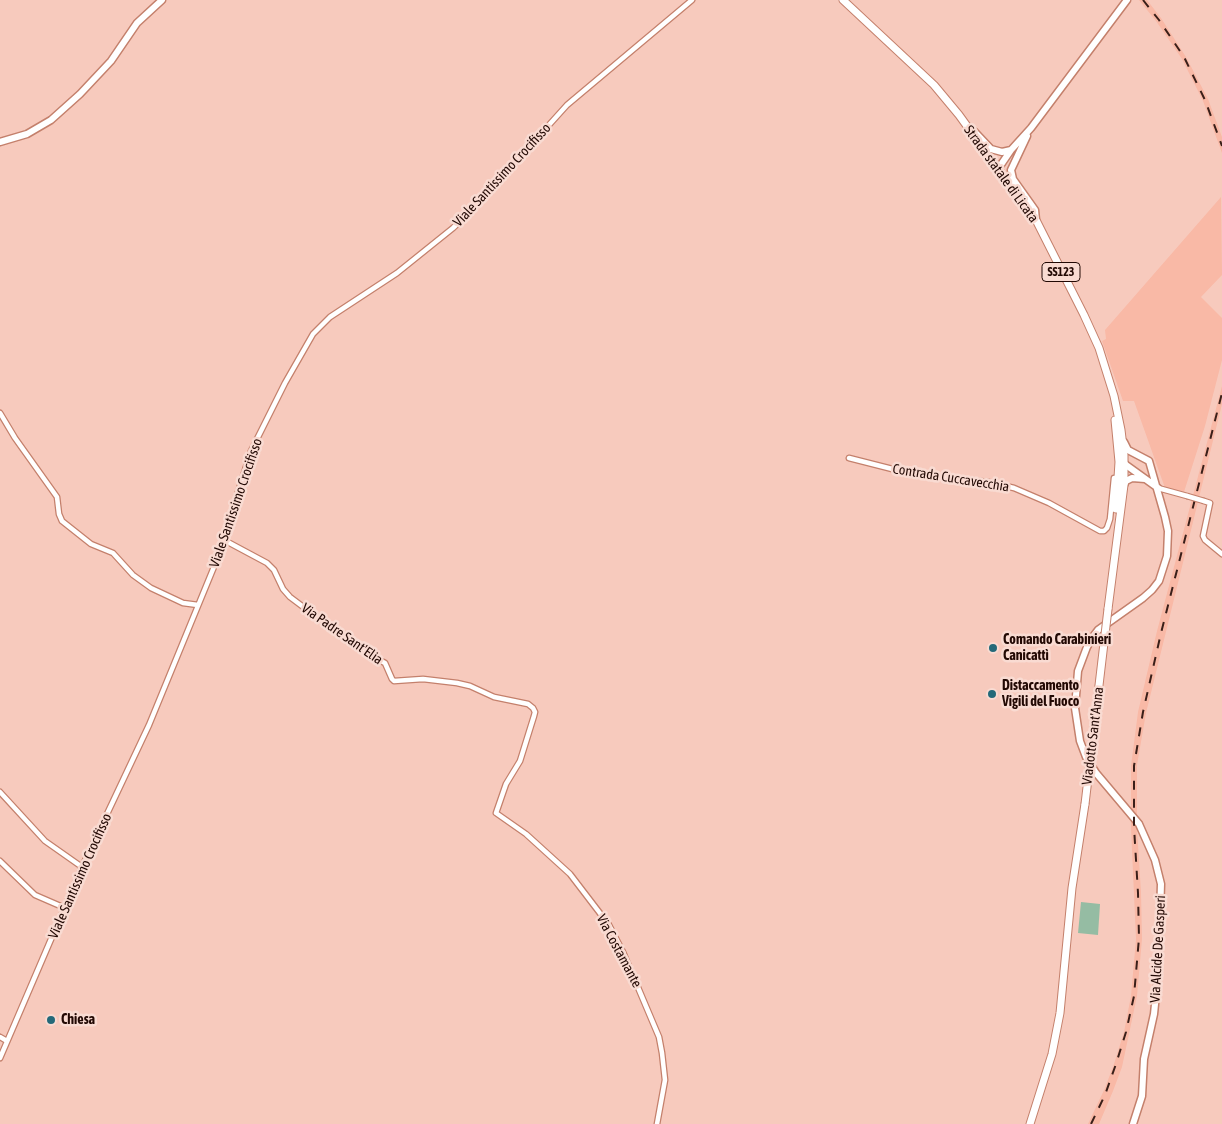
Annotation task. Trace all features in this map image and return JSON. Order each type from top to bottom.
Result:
[{"type":"main road","points":[[0,142],[27,134],[51,120],[80,94],[111,61],[137,23],[162,0]]},
{"type":"main road","name":"Strada statale di Licata","points":[[843,0],[934,85],[1018,193],[1037,222],[1084,315],[1099,348],[1110,382]]},
{"type":"main road","points":[[998,169],[1127,0]]},
{"type":"main road","points":[[959,115],[992,149],[1002,152],[1011,150]]},
{"type":"main road","points":[[1031,128],[1011,170],[1013,179],[1035,210],[1037,222]]},
{"type":"main road","points":[[998,169],[1006,167],[1015,160]]},
{"type":"main road","points":[[1110,382],[1120,482]]},
{"type":"main road","points":[[1110,382],[1126,448],[1150,463],[1158,488]]},
{"type":"main road","points":[[1114,417],[1119,432],[1121,456],[1124,462],[1158,488]]},
{"type":"main road","points":[[1120,482],[1124,462],[1121,430]]},
{"type":"main road","points":[[1124,462],[1126,459],[1139,457]]},
{"type":"main road","points":[[1120,482],[1142,477],[1148,471],[1150,463]]},
{"type":"main road","name":"Viadotto Sant'Anna","points":[[1030,1124],[1046,1076],[1060,1013],[1072,888],[1085,804],[1108,609],[1120,482]]},
{"type":"main road","name":"Via Alcide De Gasperi","points":[[1134,1124],[1142,1096],[1144,1059],[1154,1014],[1158,975],[1160,884],[1155,860],[1139,824],[1096,773],[1086,757],[1076,719],[1076,689],[1078,671],[1087,647],[1098,630],[1144,598],[1159,581],[1164,569],[1168,542],[1165,517],[1158,488]]},
{"type":"street","name":"Viale Santissimo Crocifisso","points":[[0,1058],[82,867],[149,725],[224,540],[251,451],[310,338],[319,326],[330,317],[397,273],[476,207],[567,105],[692,0]]},
{"type":"street","points":[[0,413],[15,438],[57,497],[59,514],[62,521],[91,544],[113,553],[133,575],[151,588],[183,603],[198,605]]},
{"type":"street","name":"Contrada Cuccavecchia","points":[[849,458],[917,474],[972,480],[1014,488],[1048,503],[1100,531],[1104,531],[1107,528],[1111,511],[1114,478],[1120,482]]},
{"type":"street","points":[[1158,488],[1210,503],[1203,536],[1205,540],[1222,554]]},
{"type":"street","name":"Via Padre Sant'Elia","points":[[224,540],[267,563],[274,570],[283,589],[290,597],[340,631],[371,656],[385,663],[394,681],[423,679],[457,682],[494,697],[528,704],[533,708],[535,712],[520,761],[506,784],[499,801],[496,813],[500,816]]},
{"type":"street","points":[[0,792],[46,841],[82,867]]},
{"type":"street","name":"Via Costamante","points":[[500,816],[526,834],[570,874],[609,925],[623,952],[652,1019],[662,1053],[666,1080],[657,1124]]},
{"type":"street","points":[[0,861],[35,895],[65,908]]},
{"type":"street","points":[[0,1037],[7,1042]]},
{"type":"shaded area","points":[[1139,0],[1147,0],[1186,57],[1208,99],[1222,137],[1222,153],[1203,101],[1182,59]]},
{"type":"shaded area","points":[[1221,197],[1222,275],[1201,297],[1222,318],[1222,360],[1205,426],[1184,492],[1165,488],[1134,401],[1123,401],[1102,341],[1106,339],[1105,330]]},
{"type":"shaded area","points":[[1222,386],[1222,404],[1146,713],[1137,765],[1137,828],[1142,939],[1137,996],[1122,1067],[1113,1091],[1099,1124],[1088,1124],[1114,1064],[1124,1032],[1131,996],[1136,939],[1131,828],[1131,766],[1138,712],[1157,631]]},
{"type":"green space","points":[[1081,902],[1100,904],[1098,935],[1078,933]]},
{"type":"railway","points":[[1143,0],[1184,57],[1205,100],[1222,146]]},
{"type":"railway","points":[[1091,1124],[1105,1095],[1116,1064],[1134,996],[1139,938],[1134,827],[1134,766],[1143,712],[1161,633],[1222,393]]},
{"type":"place","name":"Comando Carabinieri Canicattì","points":[[993,648]]},
{"type":"place","name":"Distaccamento Vigili del Fuoco","points":[[992,694]]},
{"type":"place","name":"Chiesa","points":[[51,1020]]}]
